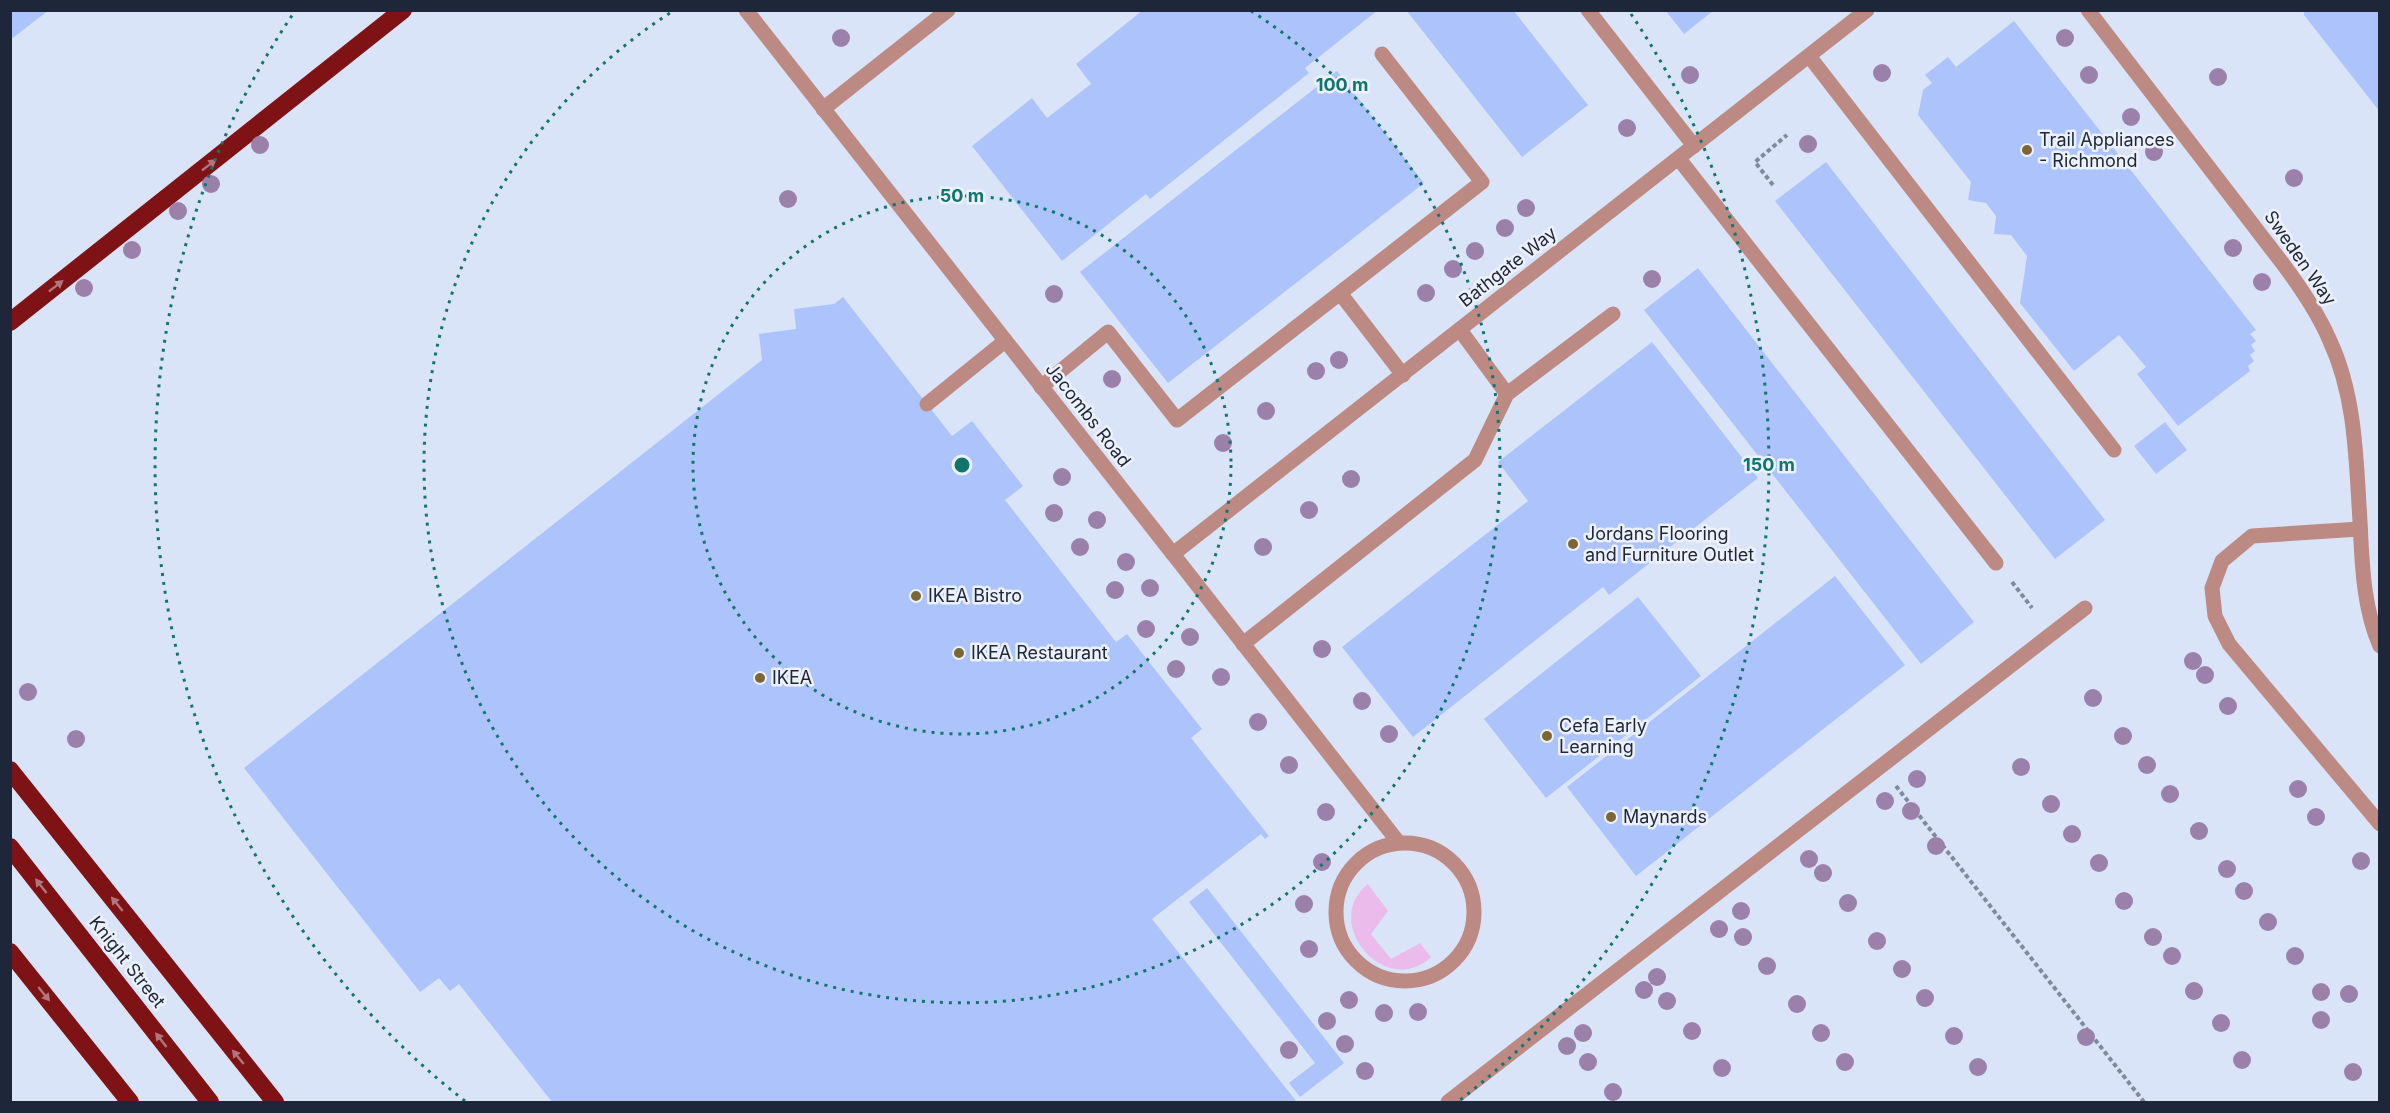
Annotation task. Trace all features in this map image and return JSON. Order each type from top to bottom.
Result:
[{"type":"highway","points":[[10,322],[403,10]]},
{"type":"highway","points":[[10,770],[275,1102]]},
{"type":"highway","name":"Knight Street","points":[[10,847],[210,1102]]},
{"type":"highway","points":[[10,952],[130,1102]]},
{"type":"highway","points":[[77,1036],[120,1102]]},
{"type":"street","name":"Jacombs Road","points":[[746,10],[1399,843]]},
{"type":"street","points":[[824,109],[948,10]]},
{"type":"street","points":[[1588,10],[1694,146]]},
{"type":"street","name":"Bathgate Way","points":[[1173,554],[1867,10]]},
{"type":"street","name":"Sweden Way","points":[[2088,10],[2283,264],[2320,320],[2341,370],[2349,403],[2354,436],[2366,601],[2379,646]]},
{"type":"street","points":[[1041,387],[1108,332],[1177,420],[1482,182],[1382,54]]},
{"type":"street","points":[[1809,56],[2114,450]]},
{"type":"street","points":[[1678,159],[1996,563]]},
{"type":"street","points":[[1340,293],[1403,375]]},
{"type":"street","points":[[1243,644],[1475,460],[1507,394],[1613,314]]},
{"type":"street","points":[[1460,330],[1507,394]]},
{"type":"street","points":[[927,404],[1005,340]]},
{"type":"street","points":[[2360,529],[2252,536],[2222,561],[2212,588],[2215,616],[2229,644],[2379,824]]},
{"type":"street","points":[[1448,1102],[2085,608]]},
{"type":"street","points":[[1399,843],[1418,844],[1436,850],[1451,860],[1463,874],[1471,892],[1474,909],[1473,926],[1467,942],[1455,960],[1438,973],[1416,980],[1394,981],[1373,974],[1355,960],[1342,942],[1336,921],[1337,899],[1345,878],[1359,861],[1378,849],[1399,843]]},
{"type":"path","points":[[1773,185],[1755,162],[1787,135]]},
{"type":"path","points":[[1996,563],[2032,608]]},
{"type":"path","points":[[1896,786],[2144,1102]]},
{"type":"shaded area","points":[[1368,884],[1388,911],[1371,934],[1391,959],[1420,943],[1431,957],[1413,968],[1395,969],[1378,963],[1364,950],[1355,935],[1351,917],[1355,900]]},
{"type":"building","points":[[10,10],[49,10],[10,40]]},
{"type":"building","points":[[1143,10],[1378,10],[1305,68],[1309,73],[1150,199],[1146,194],[1062,261],[972,146],[1032,98],[1047,118],[1091,84],[1076,64]]},
{"type":"building","points":[[1406,10],[1513,10],[1588,105],[1522,157]]},
{"type":"building","points":[[1665,10],[1714,10],[1684,34]]},
{"type":"building","points":[[2304,10],[2380,10],[2380,112],[2304,15]]},
{"type":"building","points":[[2014,21],[2256,330],[2250,334],[2256,341],[2251,345],[2255,351],[2250,355],[2254,361],[2248,366],[2250,371],[2178,426],[2137,374],[2146,367],[2119,335],[2074,371],[2020,303],[2027,256],[2011,235],[1994,234],[1996,216],[1986,203],[1968,200],[1971,182],[1918,115],[1923,90],[1932,83],[1925,75],[1948,57],[1956,67]]},
{"type":"building","points":[[1337,71],[1424,183],[1168,383],[1080,272]]},
{"type":"building","points":[[1826,162],[2105,520],[2055,559],[1775,201]]},
{"type":"building","points":[[1698,268],[1974,622],[1921,664],[1644,310]]},
{"type":"building","name":"IKEA","points":[[843,297],[952,436],[972,421],[1023,486],[1005,500],[1116,642],[1127,634],[1202,729],[1191,738],[1269,836],[1265,839],[1261,834],[1152,919],[1297,1102],[552,1102],[459,984],[450,991],[439,978],[420,992],[244,768],[762,360],[759,334],[796,329],[794,309],[834,304]]},
{"type":"building","name":"Jordans Flooring and Furniture Outlet","points":[[1652,342],[1758,478],[1609,595],[1603,587],[1413,737],[1342,647],[1528,501],[1498,462]]},
{"type":"building","points":[[2165,422],[2187,450],[2156,474],[2134,446]]},
{"type":"building","points":[[1835,576],[1905,665],[1636,876],[1567,787]]},
{"type":"building","points":[[1638,597],[1701,676],[1546,798],[1484,719]]},
{"type":"building","points":[[1207,888],[1344,1063],[1300,1097],[1289,1083],[1315,1063],[1189,902]]},
{"type":"place","name":"Trail Appliances - Richmond","points":[[2027,150]]},
{"type":"place","name":"Jordans Flooring and Furniture Outlet","points":[[1573,544]]},
{"type":"place","name":"IKEA Bistro","points":[[916,596]]},
{"type":"place","name":"IKEA Restaurant","points":[[959,653]]},
{"type":"place","name":"IKEA","points":[[760,678]]},
{"type":"place","name":"Cefa Early Learning","points":[[1547,736]]},
{"type":"place","name":"Maynards","points":[[1611,817]]}]
